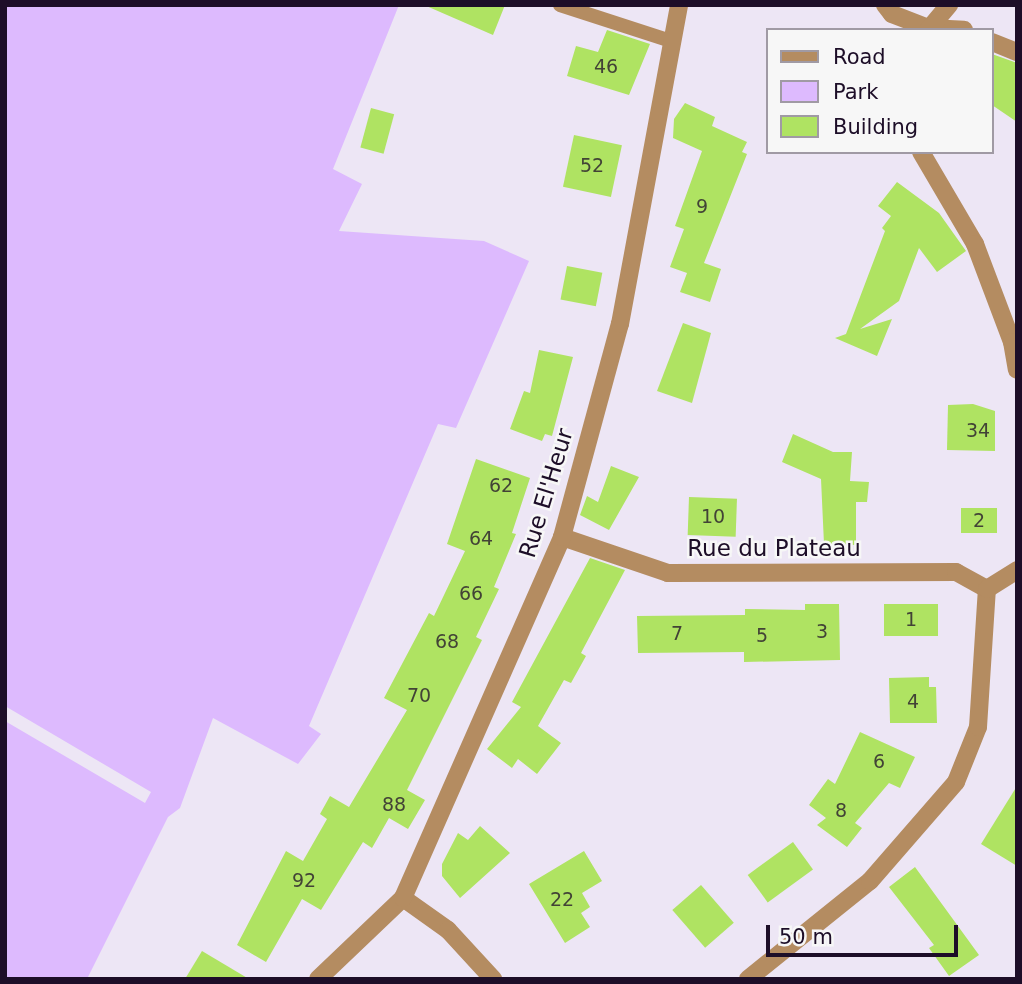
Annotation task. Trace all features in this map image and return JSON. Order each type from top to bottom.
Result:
[{"type":"street","name":"Rue El'Heur","points":[[318,979],[402,898],[562,537],[620,324],[679,5]]},
{"type":"street","points":[[885,5],[892,14],[927,28]]},
{"type":"street","points":[[930,28],[949,5]]},
{"type":"street","points":[[994,43],[1017,52]]},
{"type":"street","points":[[922,154],[975,244],[1012,342],[1017,370]]},
{"type":"street","name":"Rue du Plateau","points":[[562,537],[668,573],[956,572],[987,589]]},
{"type":"street","points":[[748,979],[870,881],[956,782],[978,727],[987,589],[1017,570]]},
{"type":"street","points":[[402,898],[448,930],[493,979]]},
{"type":"lane","points":[[560,5],[671,41]]},
{"type":"green space","points":[[5,5],[399,5],[333,169],[362,184],[339,231],[484,241],[529,261],[456,428],[438,424],[309,726],[321,734],[298,764],[213,718],[180,808],[168,817],[87,979],[5,979],[5,721],[145,803],[151,792],[5,706]]},
{"type":"building","points":[[424,5],[505,5],[493,35]]},
{"type":"building","points":[[607,30],[650,44],[629,95],[567,76],[576,46],[598,52]]},
{"type":"building","points":[[994,55],[1017,63],[1017,122],[994,106]]},
{"type":"building","points":[[685,103],[715,117],[712,126],[747,142],[742,152],[747,154],[704,263],[721,269],[710,302],[680,292],[687,273],[670,267],[684,229],[675,226],[702,151],[673,138],[674,119]]},
{"type":"building","points":[[371,108],[394,114],[384,154],[360,148]]},
{"type":"building","points":[[574,135],[622,145],[611,197],[563,187]]},
{"type":"building","points":[[897,182],[939,213],[966,251],[937,272],[919,248],[899,301],[860,329],[892,319],[877,356],[835,338],[846,334],[885,231],[882,228],[891,216],[878,206]]},
{"type":"building","points":[[567,266],[602,273],[596,306],[561,299]]},
{"type":"building","points":[[683,323],[711,333],[692,403],[657,391]]},
{"type":"building","points":[[539,350],[573,357],[552,436],[545,434],[542,441],[510,429],[524,391],[530,393]]},
{"type":"building","points":[[973,404],[995,411],[995,451],[947,450],[948,405]]},
{"type":"building","points":[[793,434],[833,452],[852,452],[850,481],[869,482],[867,502],[856,502],[856,545],[824,544],[821,479],[782,462]]},
{"type":"building","points":[[476,459],[530,478],[512,533],[516,534],[494,587],[499,589],[476,637],[482,640],[407,790],[425,800],[408,829],[389,818],[372,848],[363,842],[321,910],[302,899],[266,962],[237,945],[286,851],[303,861],[327,819],[320,814],[330,796],[349,807],[407,710],[384,698],[429,613],[434,616],[465,551],[447,544]]},
{"type":"building","points":[[611,466],[639,477],[609,530],[580,515],[587,496],[598,502]]},
{"type":"building","points":[[689,497],[737,499],[736,537],[688,535]]},
{"type":"building","points":[[961,508],[997,508],[997,533],[961,533]]},
{"type":"building","points":[[590,558],[625,570],[581,653],[586,656],[571,683],[564,680],[538,726],[561,743],[537,774],[518,759],[512,768],[487,749],[521,707],[512,702]]},
{"type":"building","points":[[805,604],[839,604],[840,660],[744,662],[744,652],[638,653],[637,616],[745,615],[745,609],[805,610]]},
{"type":"building","points":[[884,604],[938,604],[938,636],[884,636]]},
{"type":"building","points":[[929,677],[929,687],[936,687],[937,723],[890,723],[889,678]]},
{"type":"building","points":[[860,732],[915,757],[900,788],[889,783],[855,823],[862,828],[847,847],[817,825],[826,818],[809,805],[828,779],[835,784]]},
{"type":"building","points":[[1017,786],[1017,866],[981,844]]},
{"type":"building","points":[[480,826],[510,853],[460,898],[442,876],[442,864],[458,833],[468,840]]},
{"type":"building","points":[[793,842],[813,870],[768,902],[748,875]]},
{"type":"building","points":[[584,851],[602,881],[582,893],[590,907],[581,913],[590,927],[565,943],[529,884]]},
{"type":"building","points":[[915,867],[979,955],[949,976],[929,948],[934,945],[889,887]]},
{"type":"building","points":[[701,885],[734,923],[705,948],[672,910]]},
{"type":"building","points":[[202,951],[249,979],[185,979]]}]
